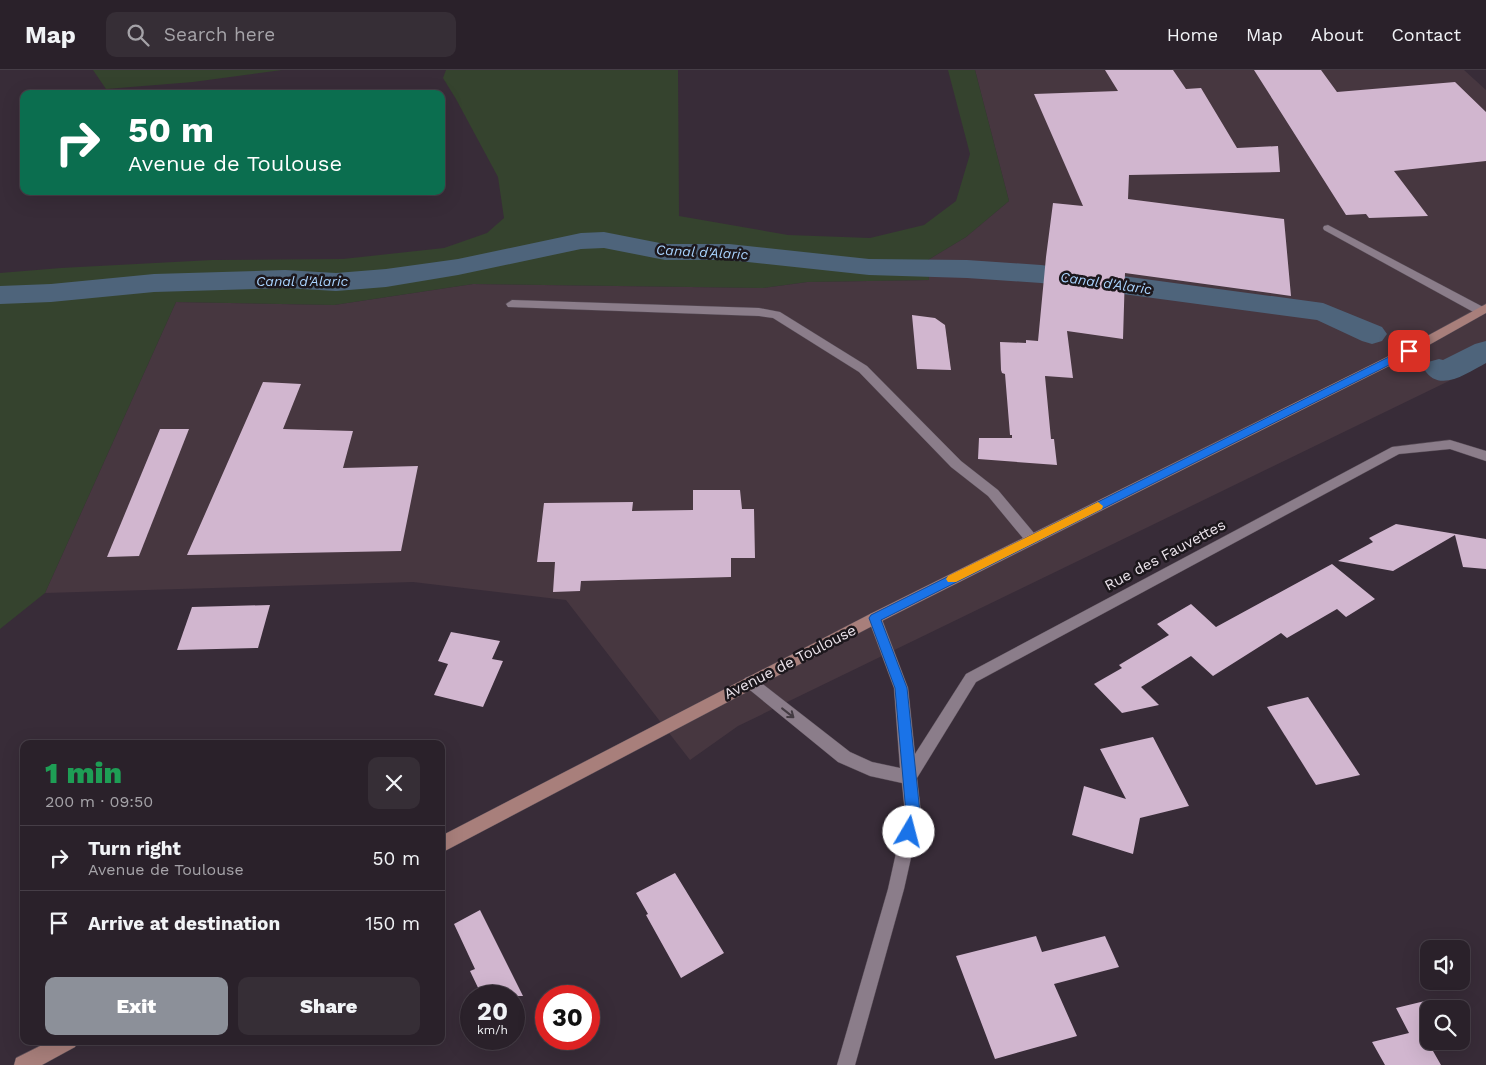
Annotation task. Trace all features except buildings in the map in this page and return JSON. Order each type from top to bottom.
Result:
[{"type":"main road","name":"Avenue de Toulouse","points":[[445,843],[750,682],[1409,351],[1483,309]]},
{"type":"main road","points":[[23,1065],[60,1045]]},
{"type":"street","points":[[1328,228],[1483,309]]},
{"type":"street","points":[[512,304],[759,312],[776,315],[864,368],[956,464],[993,493],[1032,539]]},
{"type":"street","name":"Rue des Fauvettes","points":[[909,776],[971,678],[1396,450],[1450,444],[1486,456]]},
{"type":"street","points":[[846,1065],[896,889],[913,813],[901,688],[875,618]]},
{"type":"street","points":[[750,682],[844,757],[870,769],[909,776]]},
{"type":"shaded area","points":[[975,70],[1464,70],[1486,90],[1486,363],[738,726],[690,760],[566,600],[413,582],[45,593],[176,302],[334,305],[473,284],[763,288],[807,282],[929,280],[928,260],[966,237],[1009,201]]},
{"type":"green space","points":[[93,70],[282,70],[193,82],[106,89]]},
{"type":"green space","points":[[446,70],[678,70],[679,216],[788,235],[870,238],[924,225],[956,201],[970,154],[948,70],[975,70],[1009,201],[966,237],[928,260],[929,280],[807,282],[763,288],[473,284],[334,305],[176,302],[45,593],[0,629],[0,273],[212,260],[343,259],[444,248],[487,233],[504,218],[498,177],[443,78]]},
{"type":"waterway","name":"Canal d'Alaric","points":[[0,295],[51,293],[154,283],[285,279],[336,282],[386,278],[458,267],[581,241],[604,240],[665,252],[729,252],[869,267],[967,269],[1041,274],[1323,312],[1372,334]]},
{"type":"waterway","name":"Canal d'Alaric","points":[[1439,369],[1444,372],[1486,351]]},
{"type":"slow traffic","points":[[952,579],[1098,506]]},
{"type":"route","points":[[909,832],[913,813],[901,688],[875,618],[1409,351]]}]
